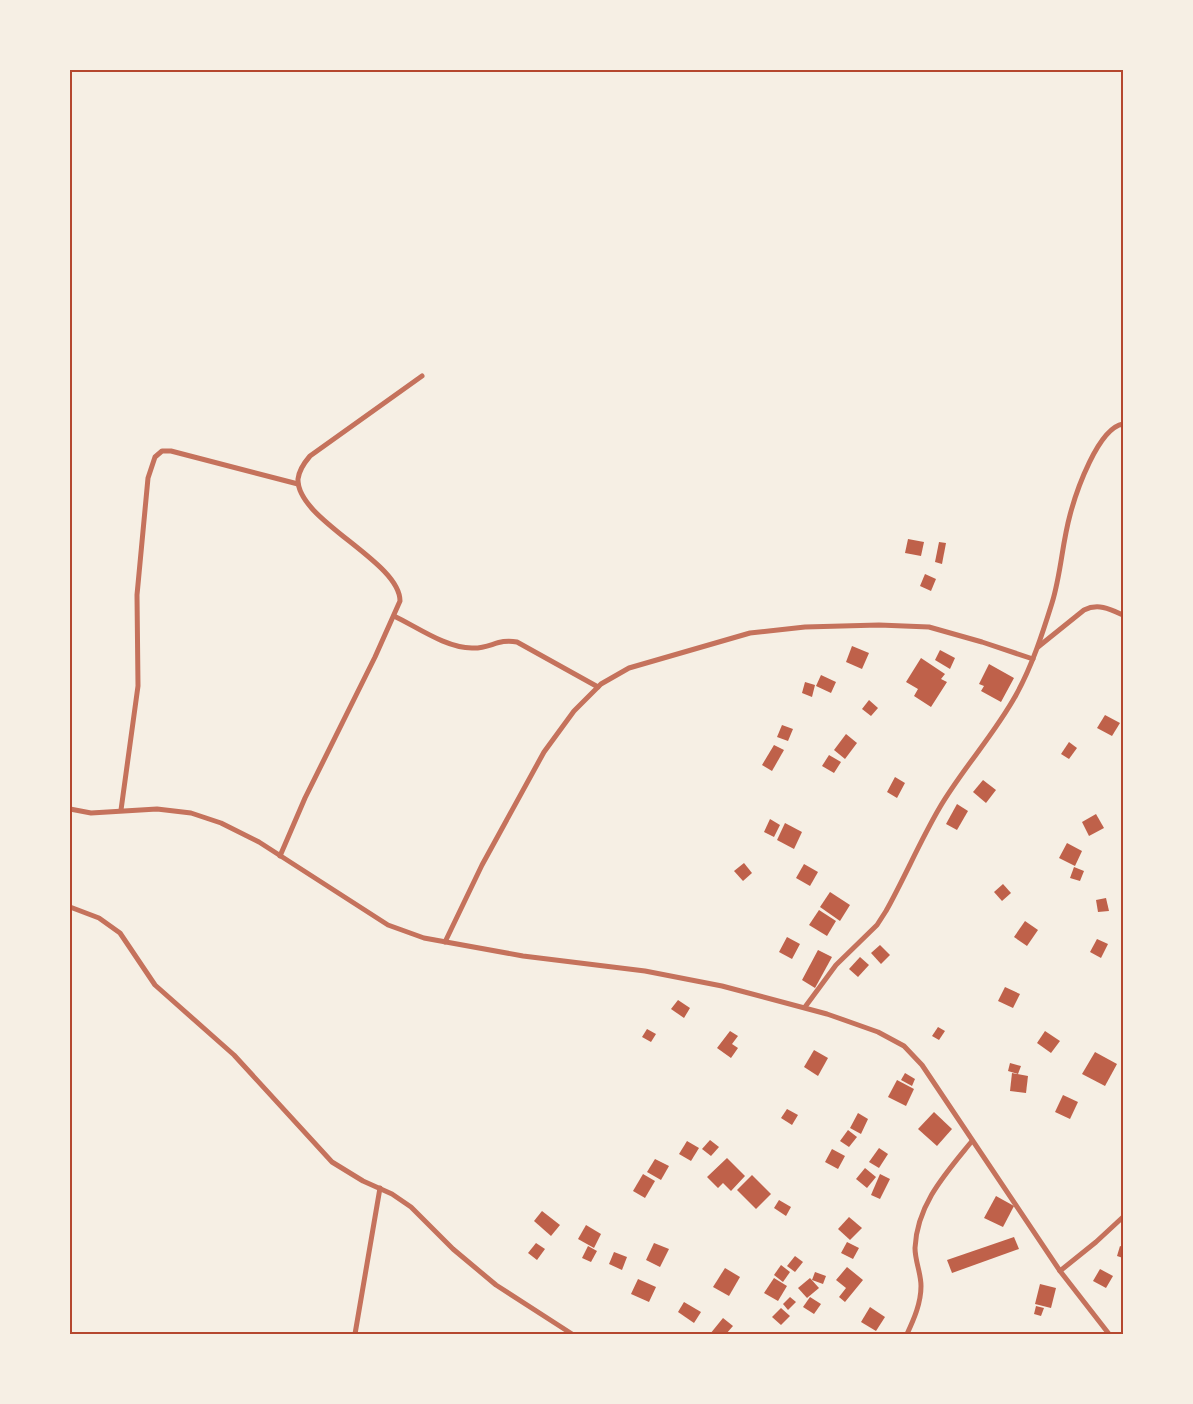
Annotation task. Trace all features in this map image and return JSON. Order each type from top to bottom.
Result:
[{"type":"street","points":[[280,856],[305,798],[400,602],[400,593],[390,576],[346,540],[304,499],[298,484],[301,468],[310,456],[422,376]]},
{"type":"street","points":[[805,1008],[836,965],[877,924],[886,911],[940,808],[1016,695],[1038,647],[1060,578],[1063,543],[1070,513],[1102,437],[1110,429],[1123,424]]},
{"type":"street","points":[[121,810],[138,686],[138,595],[148,478],[155,457],[162,451],[171,451],[298,484]]},
{"type":"street","points":[[1038,647],[1084,610],[1092,606],[1101,606],[1123,615]]},
{"type":"street","points":[[394,616],[461,647],[481,648],[506,640],[517,642],[598,687]]},
{"type":"street","points":[[445,942],[482,865],[544,752],[574,711],[598,687],[629,668],[750,633],[805,627],[879,625],[929,627],[982,642],[1033,660]]},
{"type":"street","points":[[70,809],[91,813],[157,809],[191,813],[221,823],[280,856],[388,925],[424,938],[523,956],[644,971],[722,986],[805,1008],[878,1032],[904,1046],[922,1065],[1060,1271],[1109,1334]]},
{"type":"street","points":[[70,907],[99,918],[120,933],[155,985],[234,1055],[332,1162],[392,1194],[411,1207],[453,1249],[496,1285],[572,1334]]},
{"type":"street","points":[[907,1334],[920,1300],[921,1285],[915,1250],[918,1228],[924,1207],[936,1186],[972,1141]]},
{"type":"street","points":[[354,1334],[380,1188]]},
{"type":"street","points":[[1060,1271],[1123,1217]]},
{"type":"building","points":[[908,539],[924,542],[921,556],[905,553]]},
{"type":"building","points":[[939,542],[946,543],[942,564],[935,562]]},
{"type":"building","points":[[925,574],[936,579],[931,591],[920,586]]},
{"type":"building","points":[[852,646],[869,653],[862,669],[846,662]]},
{"type":"building","points":[[940,650],[955,658],[950,669],[935,660]]},
{"type":"building","points":[[921,658],[945,674],[941,679],[947,682],[931,707],[914,696],[918,689],[906,682]]},
{"type":"building","points":[[989,664],[1014,678],[1001,702],[981,691],[984,686],[979,684]]},
{"type":"building","points":[[821,675],[836,682],[831,693],[816,686]]},
{"type":"building","points":[[805,682],[815,685],[812,697],[802,693]]},
{"type":"building","points":[[869,700],[878,708],[871,716],[862,709]]},
{"type":"building","points":[[1105,715],[1120,723],[1112,736],[1097,728]]},
{"type":"building","points":[[782,725],[793,729],[788,741],[777,737]]},
{"type":"building","points":[[846,734],[857,743],[845,759],[834,750]]},
{"type":"building","points":[[1069,742],[1077,748],[1069,759],[1061,754]]},
{"type":"building","points":[[774,745],[784,750],[772,771],[762,765]]},
{"type":"building","points":[[829,755],[841,762],[834,773],[822,766]]},
{"type":"building","points":[[895,777],[905,783],[897,798],[887,792]]},
{"type":"building","points":[[983,780],[996,790],[986,803],[973,792]]},
{"type":"building","points":[[957,804],[968,811],[957,830],[946,824]]},
{"type":"building","points":[[1096,814],[1104,828],[1089,836],[1082,822]]},
{"type":"building","points":[[770,819],[780,825],[774,837],[764,832]]},
{"type":"building","points":[[785,823],[802,832],[794,849],[777,840]]},
{"type":"building","points":[[1067,843],[1082,851],[1075,866],[1059,858]]},
{"type":"building","points":[[744,863],[752,873],[743,881],[734,871]]},
{"type":"building","points":[[804,864],[818,872],[810,886],[796,878]]},
{"type":"building","points":[[1074,867],[1084,871],[1080,881],[1070,878]]},
{"type":"building","points":[[1003,884],[1011,893],[1002,901],[994,892]]},
{"type":"building","points":[[830,892],[850,905],[840,921],[820,907]]},
{"type":"building","points":[[1106,898],[1109,911],[1098,912],[1096,900]]},
{"type":"building","points":[[819,910],[836,921],[827,936],[809,925]]},
{"type":"building","points":[[1025,921],[1038,930],[1027,946],[1014,937]]},
{"type":"building","points":[[787,937],[800,944],[792,959],[779,952]]},
{"type":"building","points":[[1097,939],[1108,944],[1101,958],[1090,952]]},
{"type":"building","points":[[880,945],[890,955],[881,964],[871,953]]},
{"type":"building","points":[[818,950],[832,957],[815,988],[802,980]]},
{"type":"building","points":[[860,957],[869,965],[858,977],[849,969]]},
{"type":"building","points":[[1005,987],[1020,994],[1013,1008],[998,1001]]},
{"type":"building","points":[[678,1000],[690,1008],[684,1018],[671,1009]]},
{"type":"building","points":[[938,1027],[945,1031],[939,1040],[932,1036]]},
{"type":"building","points":[[647,1029],[656,1034],[651,1042],[642,1037]]},
{"type":"building","points":[[730,1031],[738,1036],[732,1044],[738,1048],[731,1058],[717,1048]]},
{"type":"building","points":[[1045,1031],[1060,1041],[1051,1053],[1037,1043]]},
{"type":"building","points":[[814,1050],[828,1058],[818,1076],[804,1067]]},
{"type":"building","points":[[1095,1052],[1117,1064],[1105,1086],[1082,1074]]},
{"type":"building","points":[[1010,1063],[1021,1066],[1018,1074],[1008,1071]]},
{"type":"building","points":[[905,1073],[915,1079],[912,1086],[901,1080]]},
{"type":"building","points":[[1012,1073],[1028,1076],[1026,1093],[1010,1091]]},
{"type":"building","points":[[897,1080],[914,1089],[906,1106],[888,1097]]},
{"type":"building","points":[[1063,1095],[1078,1102],[1070,1119],[1055,1112]]},
{"type":"building","points":[[787,1109],[798,1115],[792,1125],[781,1118]]},
{"type":"building","points":[[934,1112],[952,1129],[937,1146],[918,1129]]},
{"type":"building","points":[[858,1113],[868,1119],[861,1134],[850,1128]]},
{"type":"building","points":[[848,1130],[857,1137],[849,1147],[840,1141]]},
{"type":"building","points":[[710,1140],[719,1147],[711,1156],[702,1149]]},
{"type":"building","points":[[687,1141],[699,1148],[691,1161],[679,1154]]},
{"type":"building","points":[[879,1148],[888,1154],[879,1168],[869,1162]]},
{"type":"building","points":[[832,1149],[845,1156],[838,1169],[825,1162]]},
{"type":"building","points":[[727,1158],[745,1176],[731,1191],[723,1183],[718,1188],[707,1177]]},
{"type":"building","points":[[655,1159],[669,1166],[661,1180],[647,1172]]},
{"type":"building","points":[[865,1168],[876,1177],[867,1188],[856,1179]]},
{"type":"building","points":[[643,1174],[655,1181],[645,1198],[633,1191]]},
{"type":"building","points":[[880,1174],[890,1179],[880,1199],[871,1195]]},
{"type":"building","points":[[752,1175],[771,1194],[756,1209],[737,1190]]},
{"type":"building","points":[[996,1196],[1014,1206],[1003,1227],[984,1218]]},
{"type":"building","points":[[779,1200],[791,1207],[786,1216],[774,1208]]},
{"type":"building","points":[[542,1211],[560,1225],[551,1236],[534,1221]]},
{"type":"building","points":[[849,1217],[862,1228],[850,1240],[838,1229]]},
{"type":"building","points":[[586,1225],[601,1234],[594,1248],[578,1239]]},
{"type":"building","points":[[1014,1237],[1019,1249],[952,1273],[947,1260]]},
{"type":"building","points":[[847,1242],[859,1248],[853,1259],[841,1253]]},
{"type":"building","points":[[536,1243],[545,1249],[537,1260],[528,1253]]},
{"type":"building","points":[[654,1243],[669,1249],[660,1267],[646,1260]]},
{"type":"building","points":[[588,1246],[597,1251],[591,1262],[582,1258]]},
{"type":"building","points":[[1120,1246],[1123,1247],[1123,1258],[1117,1256]]},
{"type":"building","points":[[614,1252],[627,1257],[622,1270],[609,1264]]},
{"type":"building","points":[[795,1256],[803,1262],[795,1272],[787,1266]]},
{"type":"building","points":[[781,1265],[790,1272],[783,1282],[774,1275]]},
{"type":"building","points":[[847,1267],[863,1280],[845,1302],[839,1297],[846,1288],[836,1280]]},
{"type":"building","points":[[725,1268],[740,1277],[729,1296],[713,1287]]},
{"type":"building","points":[[1100,1269],[1113,1276],[1106,1288],[1093,1281]]},
{"type":"building","points":[[815,1272],[826,1276],[823,1284],[812,1280]]},
{"type":"building","points":[[774,1278],[787,1286],[778,1301],[764,1293]]},
{"type":"building","points":[[810,1278],[819,1288],[807,1298],[798,1288]]},
{"type":"building","points":[[638,1279],[656,1287],[649,1302],[631,1294]]},
{"type":"building","points":[[1040,1284],[1056,1288],[1051,1308],[1035,1304]]},
{"type":"building","points":[[790,1297],[796,1302],[788,1310],[783,1304]]},
{"type":"building","points":[[810,1297],[821,1304],[814,1314],[803,1307]]},
{"type":"building","points":[[684,1302],[701,1312],[694,1323],[678,1312]]},
{"type":"building","points":[[1036,1306],[1044,1308],[1041,1316],[1034,1314]]},
{"type":"building","points":[[870,1307],[885,1317],[876,1331],[861,1322]]},
{"type":"building","points":[[781,1308],[790,1316],[781,1325],[772,1317]]},
{"type":"building","points":[[723,1318],[733,1326],[726,1334],[710,1334]]}]
